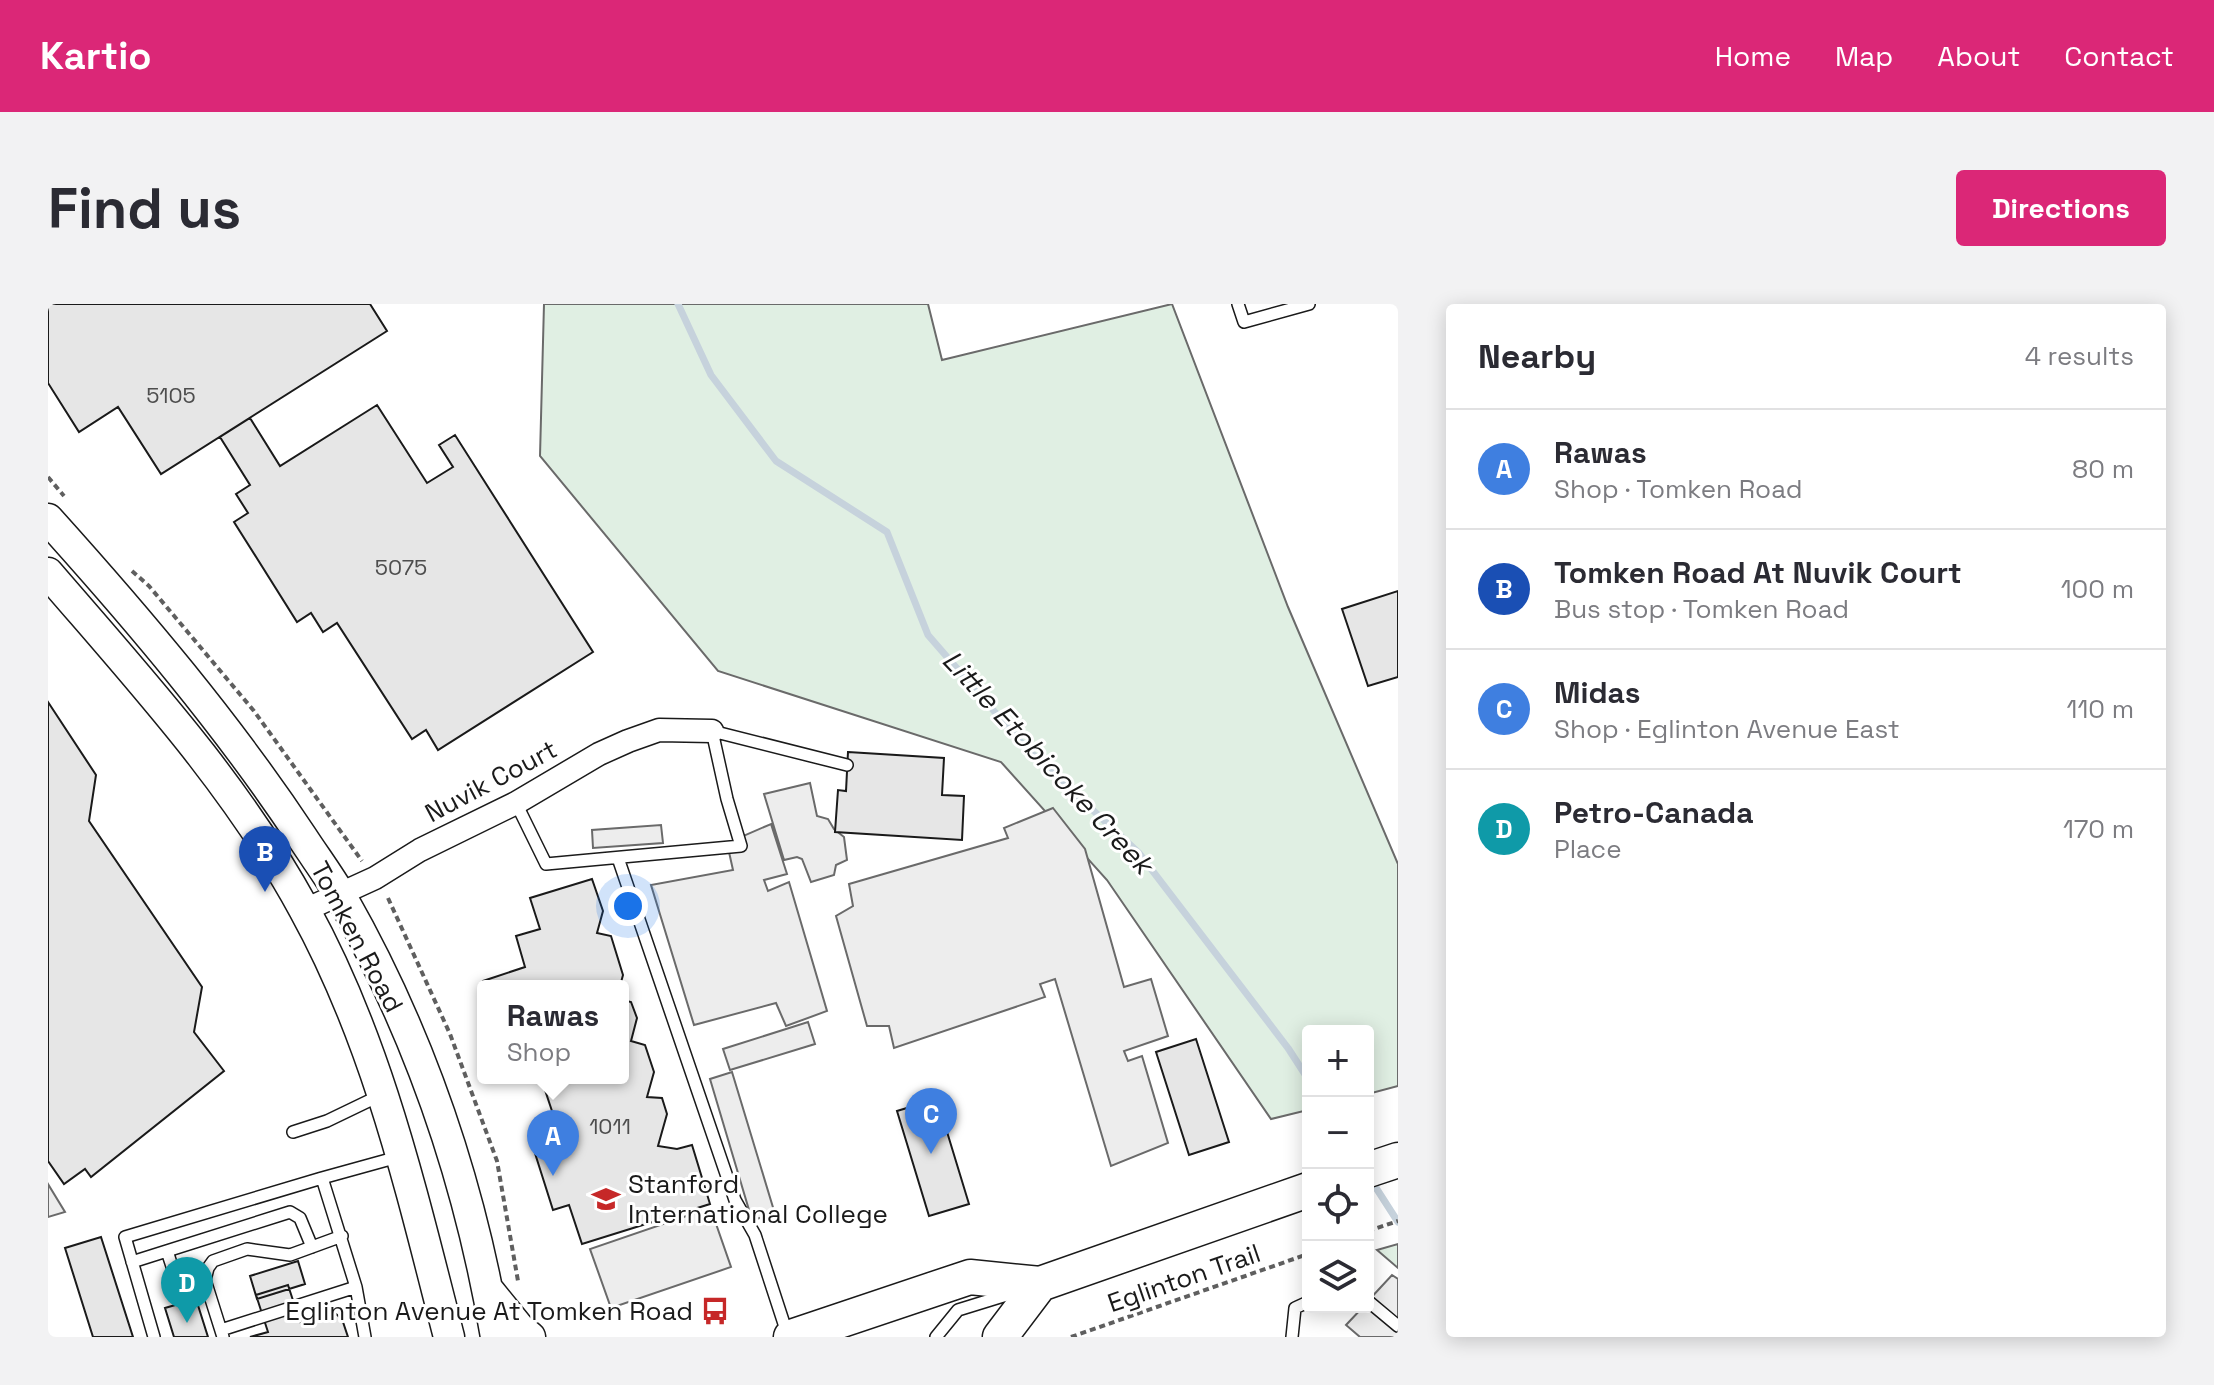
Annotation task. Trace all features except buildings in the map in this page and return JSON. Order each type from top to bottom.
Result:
[{"type":"main road","name":"Tomken Road","points":[[48,519],[208,706],[260,773],[340,894],[392,995],[439,1111],[464,1193],[496,1337]]},
{"type":"main road","name":"Tomken Road","points":[[48,573],[202,752],[261,836],[305,910],[350,1003],[384,1093],[438,1285],[449,1337]]},
{"type":"main road","points":[[790,1337],[970,1277],[1040,1284],[1302,1196]]},
{"type":"main road","points":[[1000,1337],[1040,1284]]},
{"type":"main road","points":[[433,1337],[438,1285]]},
{"type":"main road","points":[[485,1286],[530,1337]]},
{"type":"street","name":"Nuvik Court","points":[[305,910],[375,878],[420,850],[516,803],[599,754],[628,741],[659,730],[712,731]]},
{"type":"lane","points":[[1238,304],[1244,322],[1309,304]]},
{"type":"lane","points":[[516,803],[546,864],[741,846],[712,731],[847,765]]},
{"type":"lane","points":[[618,858],[735,1200],[755,1235],[790,1337]]},
{"type":"lane","points":[[293,1132],[327,1121],[384,1093]]},
{"type":"lane","points":[[154,1337],[125,1237],[403,1156]]},
{"type":"lane","points":[[322,1178],[356,1287],[365,1337]]},
{"type":"lane","points":[[132,1262],[290,1212],[300,1218],[312,1247]]},
{"type":"lane","points":[[342,1236],[287,1256],[247,1249],[213,1261],[205,1280],[222,1334],[356,1287]]},
{"type":"lane","points":[[167,1251],[184,1303]]},
{"type":"lane","points":[[936,1337],[958,1310],[1040,1284]]},
{"type":"lane","points":[[1292,1337],[1295,1308],[1302,1305]]},
{"type":"lane","points":[[1374,1306],[1398,1326]]},
{"type":"path","points":[[392,904],[450,1034],[497,1161],[518,1281],[523,1292]]},
{"type":"path","points":[[1374,1229],[1398,1221]]},
{"type":"path","name":"Eglinton Trail","points":[[1071,1337],[1302,1256]]},
{"type":"green space","points":[[544,304],[928,304],[942,360],[1172,304],[1288,607],[1398,864],[1398,1086],[1374,1092],[1374,1025],[1302,1025],[1302,1111],[1271,1119],[1107,880],[1001,762],[718,671],[540,456]]},
{"type":"green space","points":[[1398,1244],[1398,1268],[1377,1250]]},
{"type":"shaded area","points":[[810,783],[817,816],[828,819],[844,837],[847,860],[836,865],[834,875],[811,882],[802,859],[784,860],[764,794]]},
{"type":"shaded area","points":[[1053,808],[1085,849],[1124,987],[1151,979],[1168,1036],[1124,1051],[1128,1061],[1142,1056],[1168,1143],[1111,1166],[1055,979],[1040,984],[1045,997],[894,1048],[889,1026],[867,1026],[836,916],[853,906],[849,884],[1008,838],[1004,828]]},
{"type":"shaded area","points":[[771,824],[787,874],[764,880],[768,891],[789,882],[827,1011],[786,1026],[776,1003],[694,1025],[651,885],[733,870],[727,843]]},
{"type":"shaded area","points":[[661,825],[663,843],[593,848],[592,830]]},
{"type":"shaded area","points":[[808,1022],[815,1044],[730,1070],[723,1049]]},
{"type":"shaded area","points":[[732,1072],[775,1214],[752,1220],[710,1079]]},
{"type":"shaded area","points":[[48,1184],[65,1212],[48,1217]]},
{"type":"shaded area","points":[[701,1211],[706,1224],[715,1221],[731,1267],[611,1308],[590,1249]]},
{"type":"shaded area","points":[[1392,1275],[1398,1279],[1398,1337],[1360,1337],[1346,1325],[1357,1313],[1374,1313],[1374,1294]]},
{"type":"waterway","name":"Little Etobicoke Creek","points":[[678,304],[711,375],[776,461],[887,532],[928,635],[1026,748],[1139,853],[1302,1070]]},
{"type":"waterway","name":"Little Etobicoke Creek","points":[[1374,1185],[1398,1222]]},
{"type":"place","name":"Tomken Road At Nuvik Court","points":[[265,892]]},
{"type":"place","name":"Midas","points":[[931,1154]]},
{"type":"place","name":"Rawas","points":[[553,1176]]},
{"type":"place","name":"Stanford International College","points":[[606,1199]]},
{"type":"place","name":"Eglinton Avenue At Tomken Road","points":[[715,1311]]},
{"type":"place","name":"Petro-Canada","points":[[187,1323]]}]
